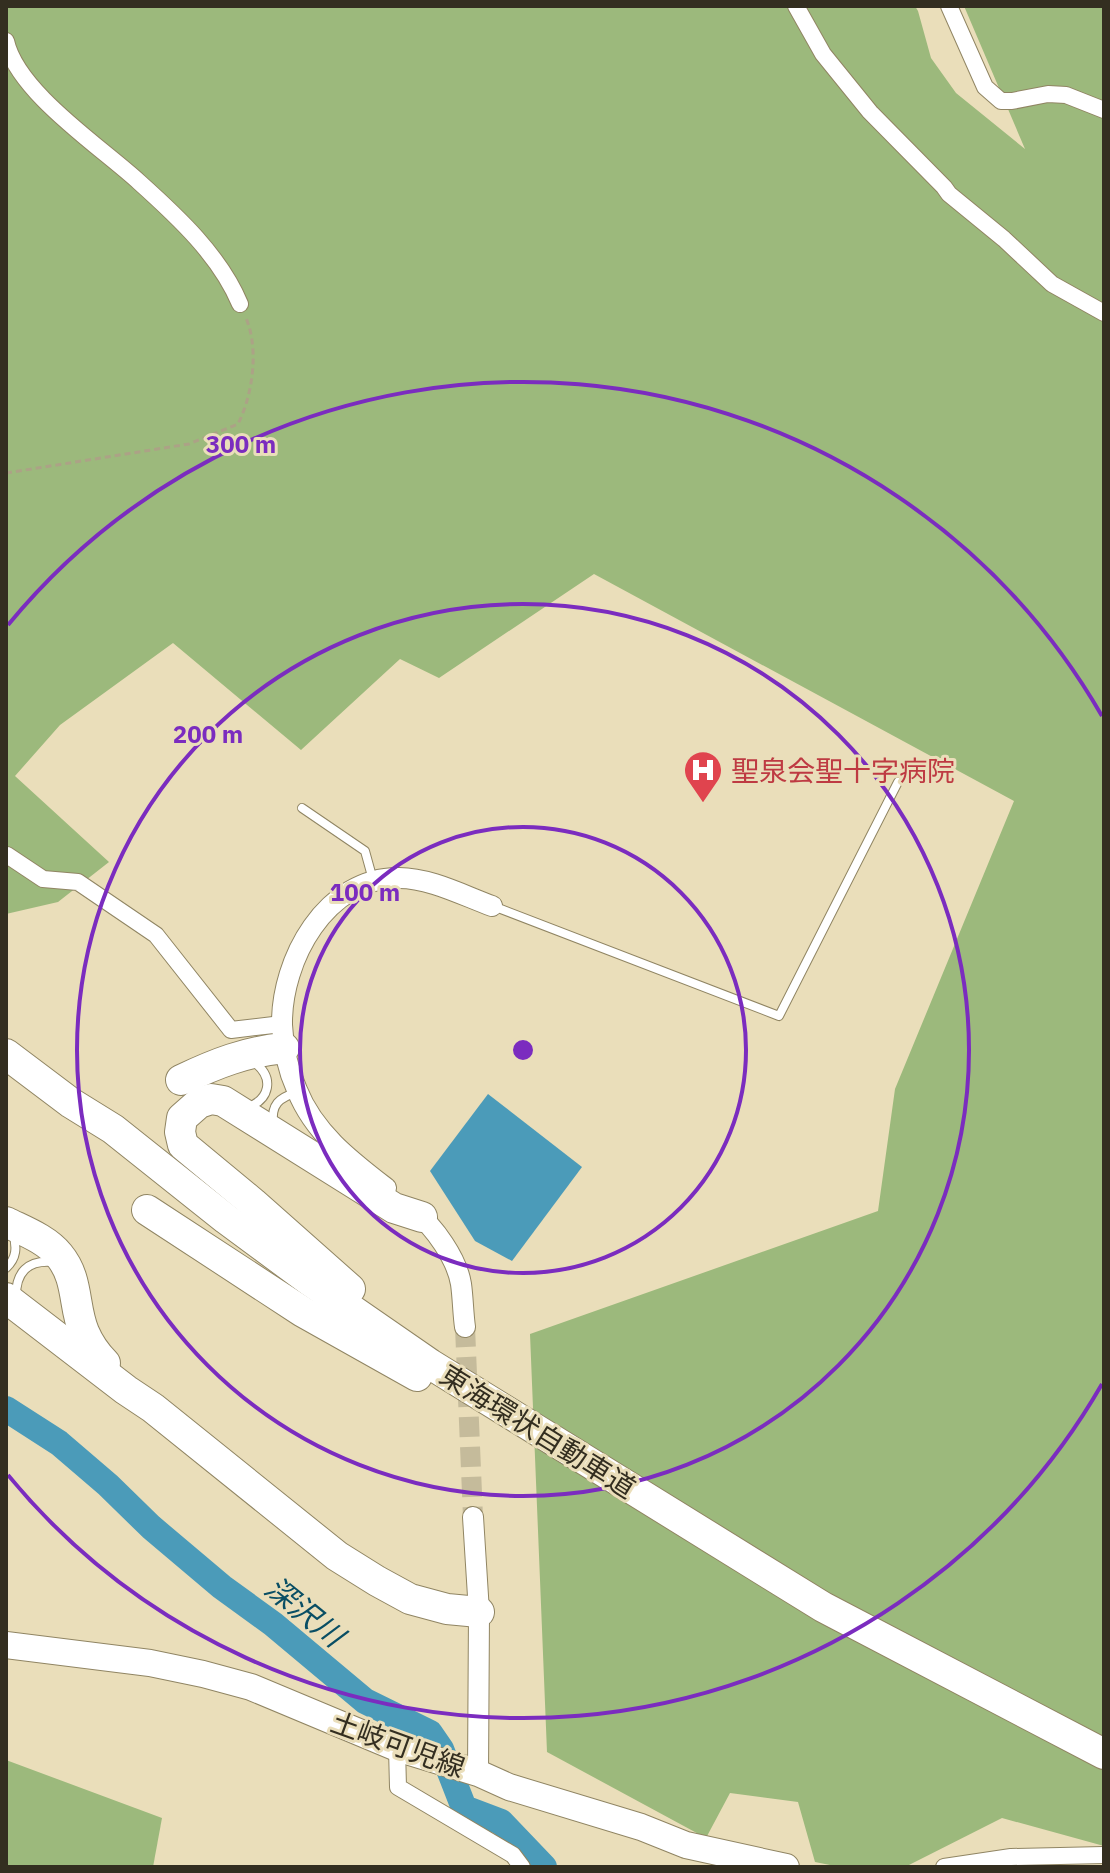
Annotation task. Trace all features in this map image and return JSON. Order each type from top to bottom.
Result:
[{"type":"highway","points":[[181,1080],[283,1036]]},
{"type":"highway","name":"東海環状自動車道","points":[[6,1054],[71,1103],[113,1129],[226,1219],[322,1289],[695,1542],[820,1615],[1104,1764]]},
{"type":"highway","name":"東海環状自動車道","points":[[6,1069],[275,1268],[514,1432],[587,1467],[823,1607],[1104,1754]]},
{"type":"highway","points":[[422,1217],[394,1208],[223,1101],[211,1099],[199,1103],[182,1118],[180,1132],[183,1145],[383,1318],[470,1381],[576,1448],[587,1467]]},
{"type":"highway","points":[[147,1210],[303,1312],[431,1384],[519,1440],[587,1467]]},
{"type":"highway","points":[[6,1222],[48,1245],[59,1255],[74,1285],[83,1331],[91,1346],[153,1408]]},
{"type":"highway","points":[[13,1303],[153,1408],[337,1556],[410,1599],[447,1609],[479,1612]]},
{"type":"main road","name":"土岐可児線","points":[[6,1645],[150,1663],[251,1687],[397,1748],[509,1787],[641,1827],[686,1845],[786,1867]]},
{"type":"street","points":[[796,6],[823,54],[870,112],[949,194],[1052,284],[1104,313]]},
{"type":"street","points":[[949,6],[985,87],[1001,101],[1048,94],[1066,95],[1104,110]]},
{"type":"street","points":[[6,41],[19,73],[84,136],[139,181],[202,244],[233,288],[240,304]]},
{"type":"street","points":[[7,855],[43,879],[78,882],[156,935],[231,1030],[283,1036]]},
{"type":"street","points":[[465,1327],[460,1281],[437,1235],[422,1217],[343,1154],[320,1130],[297,1092],[283,1036],[289,977],[314,926],[327,907],[347,892],[373,881],[397,878],[420,880],[492,906]]},
{"type":"street","points":[[473,1517],[479,1612],[473,1772]]},
{"type":"street","points":[[397,1748],[398,1787],[513,1855],[522,1867]]},
{"type":"street","points":[[944,1867],[1011,1857],[1104,1855]]},
{"type":"lane","points":[[492,906],[779,1016],[898,782]]},
{"type":"lane","points":[[302,808],[365,851],[373,881]]},
{"type":"lane","points":[[239,1055],[259,1066],[266,1075],[267,1085],[266,1094],[260,1102],[239,1111]]},
{"type":"lane","points":[[275,1133],[273,1112],[277,1103],[297,1092]]},
{"type":"lane","points":[[6,1222],[14,1234],[16,1246],[16,1255],[6,1268]]},
{"type":"lane","points":[[13,1303],[16,1283],[25,1269],[43,1261],[54,1262],[69,1271]]},
{"type":"path","points":[[6,473],[189,444],[238,424],[245,410],[254,356],[251,329],[240,304]]},
{"type":"green space","points":[[6,6],[915,6],[931,58],[956,93],[1025,149],[964,6],[1104,6],[1104,1846],[1002,1818],[905,1867],[840,1867],[815,1862],[798,1802],[730,1793],[706,1838],[547,1752],[530,1334],[878,1211],[895,1089],[1014,801],[594,574],[439,678],[400,659],[301,750],[173,643],[60,725],[15,776],[109,862],[58,902],[6,914]]},
{"type":"green space","points":[[6,1760],[162,1818],[153,1867],[6,1867]]},
{"type":"water","points":[[488,1094],[582,1167],[512,1261],[475,1241],[430,1171]]},
{"type":"waterway","name":"深沢川","points":[[6,1409],[59,1443],[222,1587],[273,1624],[365,1701],[430,1733],[441,1749],[464,1808],[501,1822],[544,1867]]},
{"type":"tunnel","points":[[465,1327],[473,1517]]},
{"type":"place","name":"聖泉会聖十字病院","points":[[703,804]]}]
